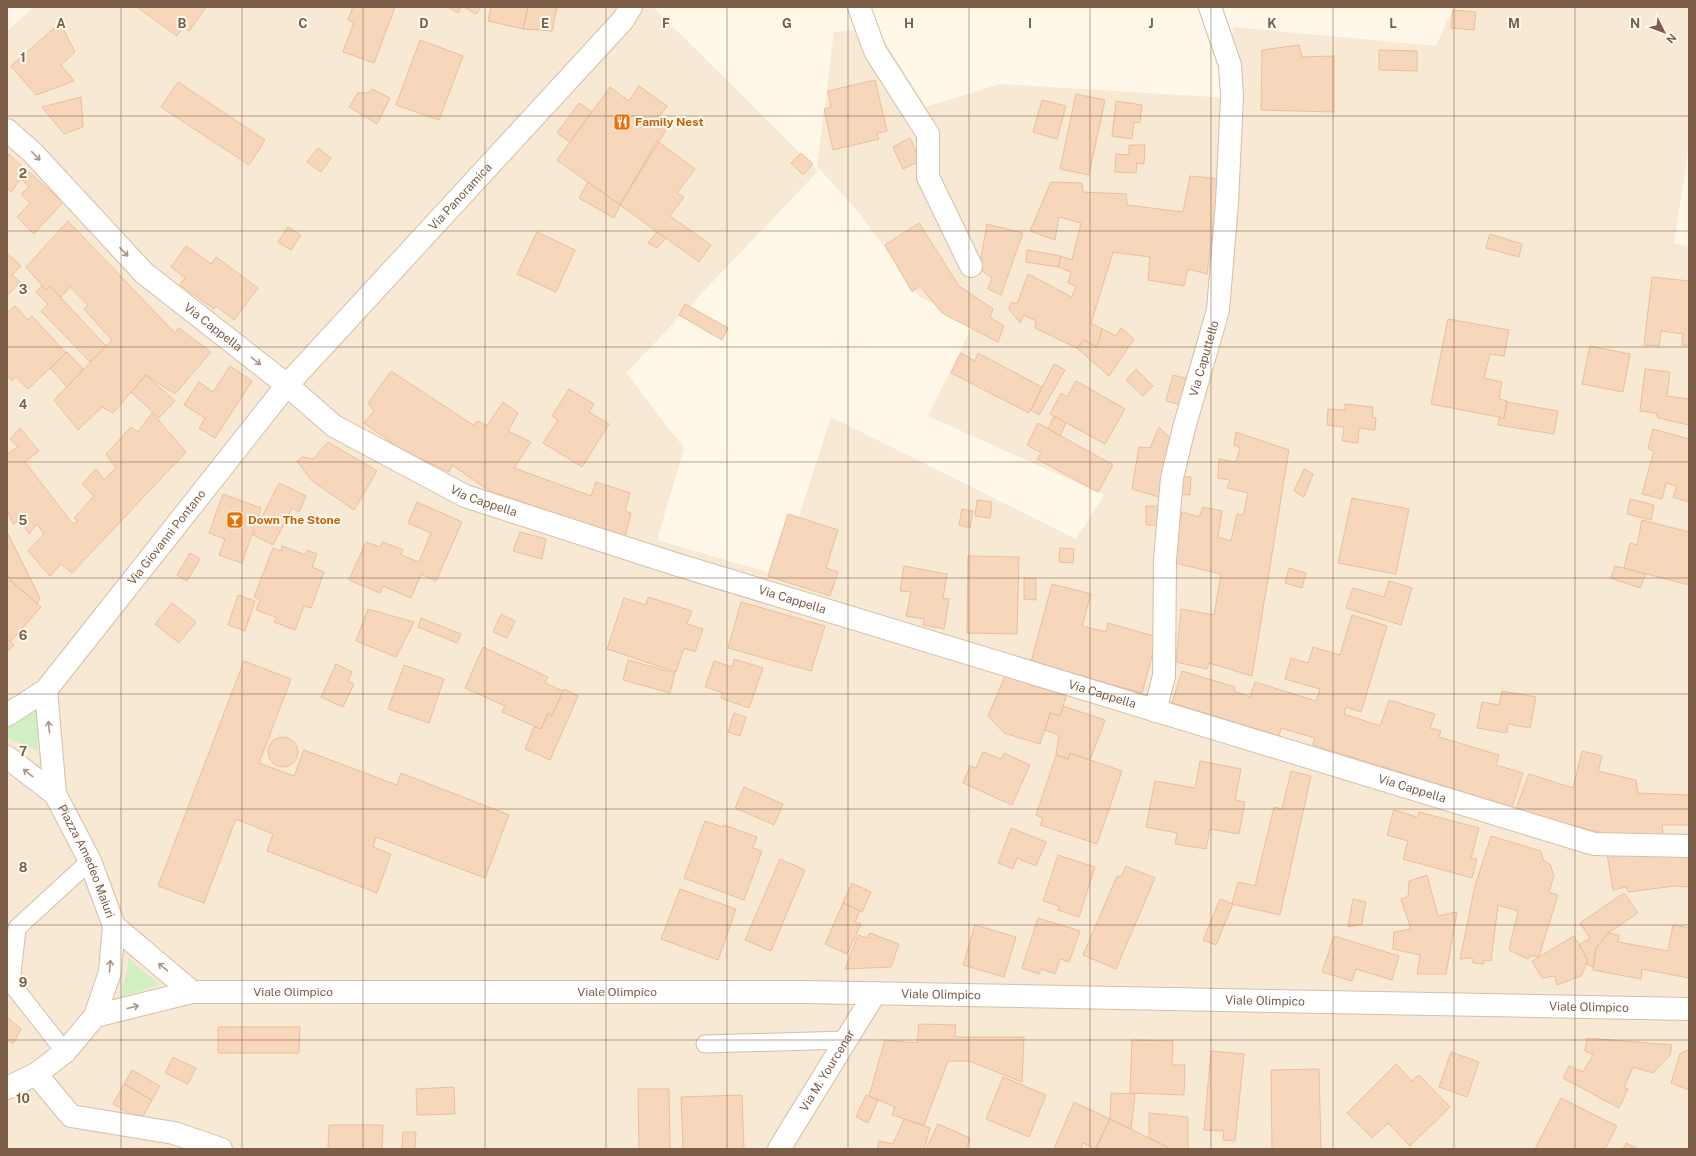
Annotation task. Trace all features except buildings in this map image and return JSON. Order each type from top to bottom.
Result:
[{"type":"street","name":"Via Panoramica","points":[[287,385],[623,20],[631,7]]},
{"type":"street","points":[[859,7],[875,51],[928,134],[928,177],[971,266]]},
{"type":"street","name":"Via Caputtello","points":[[1155,711],[1164,676],[1165,560],[1172,478],[1184,428],[1218,310],[1227,203],[1232,96],[1230,65],[1210,7]]},
{"type":"street","name":"Via Cappella","points":[[7,130],[33,153],[144,273],[287,385],[334,426],[465,496],[676,564],[1155,711],[1291,750],[1594,844],[1689,846]]},
{"type":"street","name":"Via Giovanni Pontano","points":[[7,715],[46,690],[287,385]]},
{"type":"street","points":[[46,690],[55,794]]},
{"type":"street","name":"Piazza Amedeo Maiuri","points":[[7,757],[55,794],[90,861],[114,926],[110,972],[95,1016],[65,1052],[36,1074],[8,1090]]},
{"type":"street","points":[[114,926],[192,992]]},
{"type":"street","name":"Viale Olimpico","points":[[95,1016],[192,992],[875,993],[1689,1009]]},
{"type":"street","name":"Via M. Yourcenar","points":[[779,1149],[875,993]]},
{"type":"street","points":[[36,1074],[71,1116],[174,1133],[221,1149]]},
{"type":"lane","points":[[65,1052],[11,983],[11,956],[17,928],[90,861]]},
{"type":"lane","points":[[706,1044],[846,1040]]},
{"type":"shaded area","points":[[34,7],[653,7],[818,171],[626,373],[684,448],[657,540],[780,576],[831,417],[1076,539],[1104,495],[928,416],[972,326],[919,296],[861,215],[817,166],[834,32],[877,29],[926,107],[1000,84],[1229,98],[1233,27],[1436,46],[1454,7],[1689,7],[1689,145],[1674,243],[1689,247],[1689,1149],[7,1149],[7,31]]},
{"type":"green space","points":[[40,707],[38,751],[7,737],[7,727]]},
{"type":"green space","points":[[128,958],[160,985],[120,997],[128,968]]},
{"type":"place","name":"Family Nest","points":[[622,122]]},
{"type":"place","name":"Down The Stone","points":[[235,520]]}]
